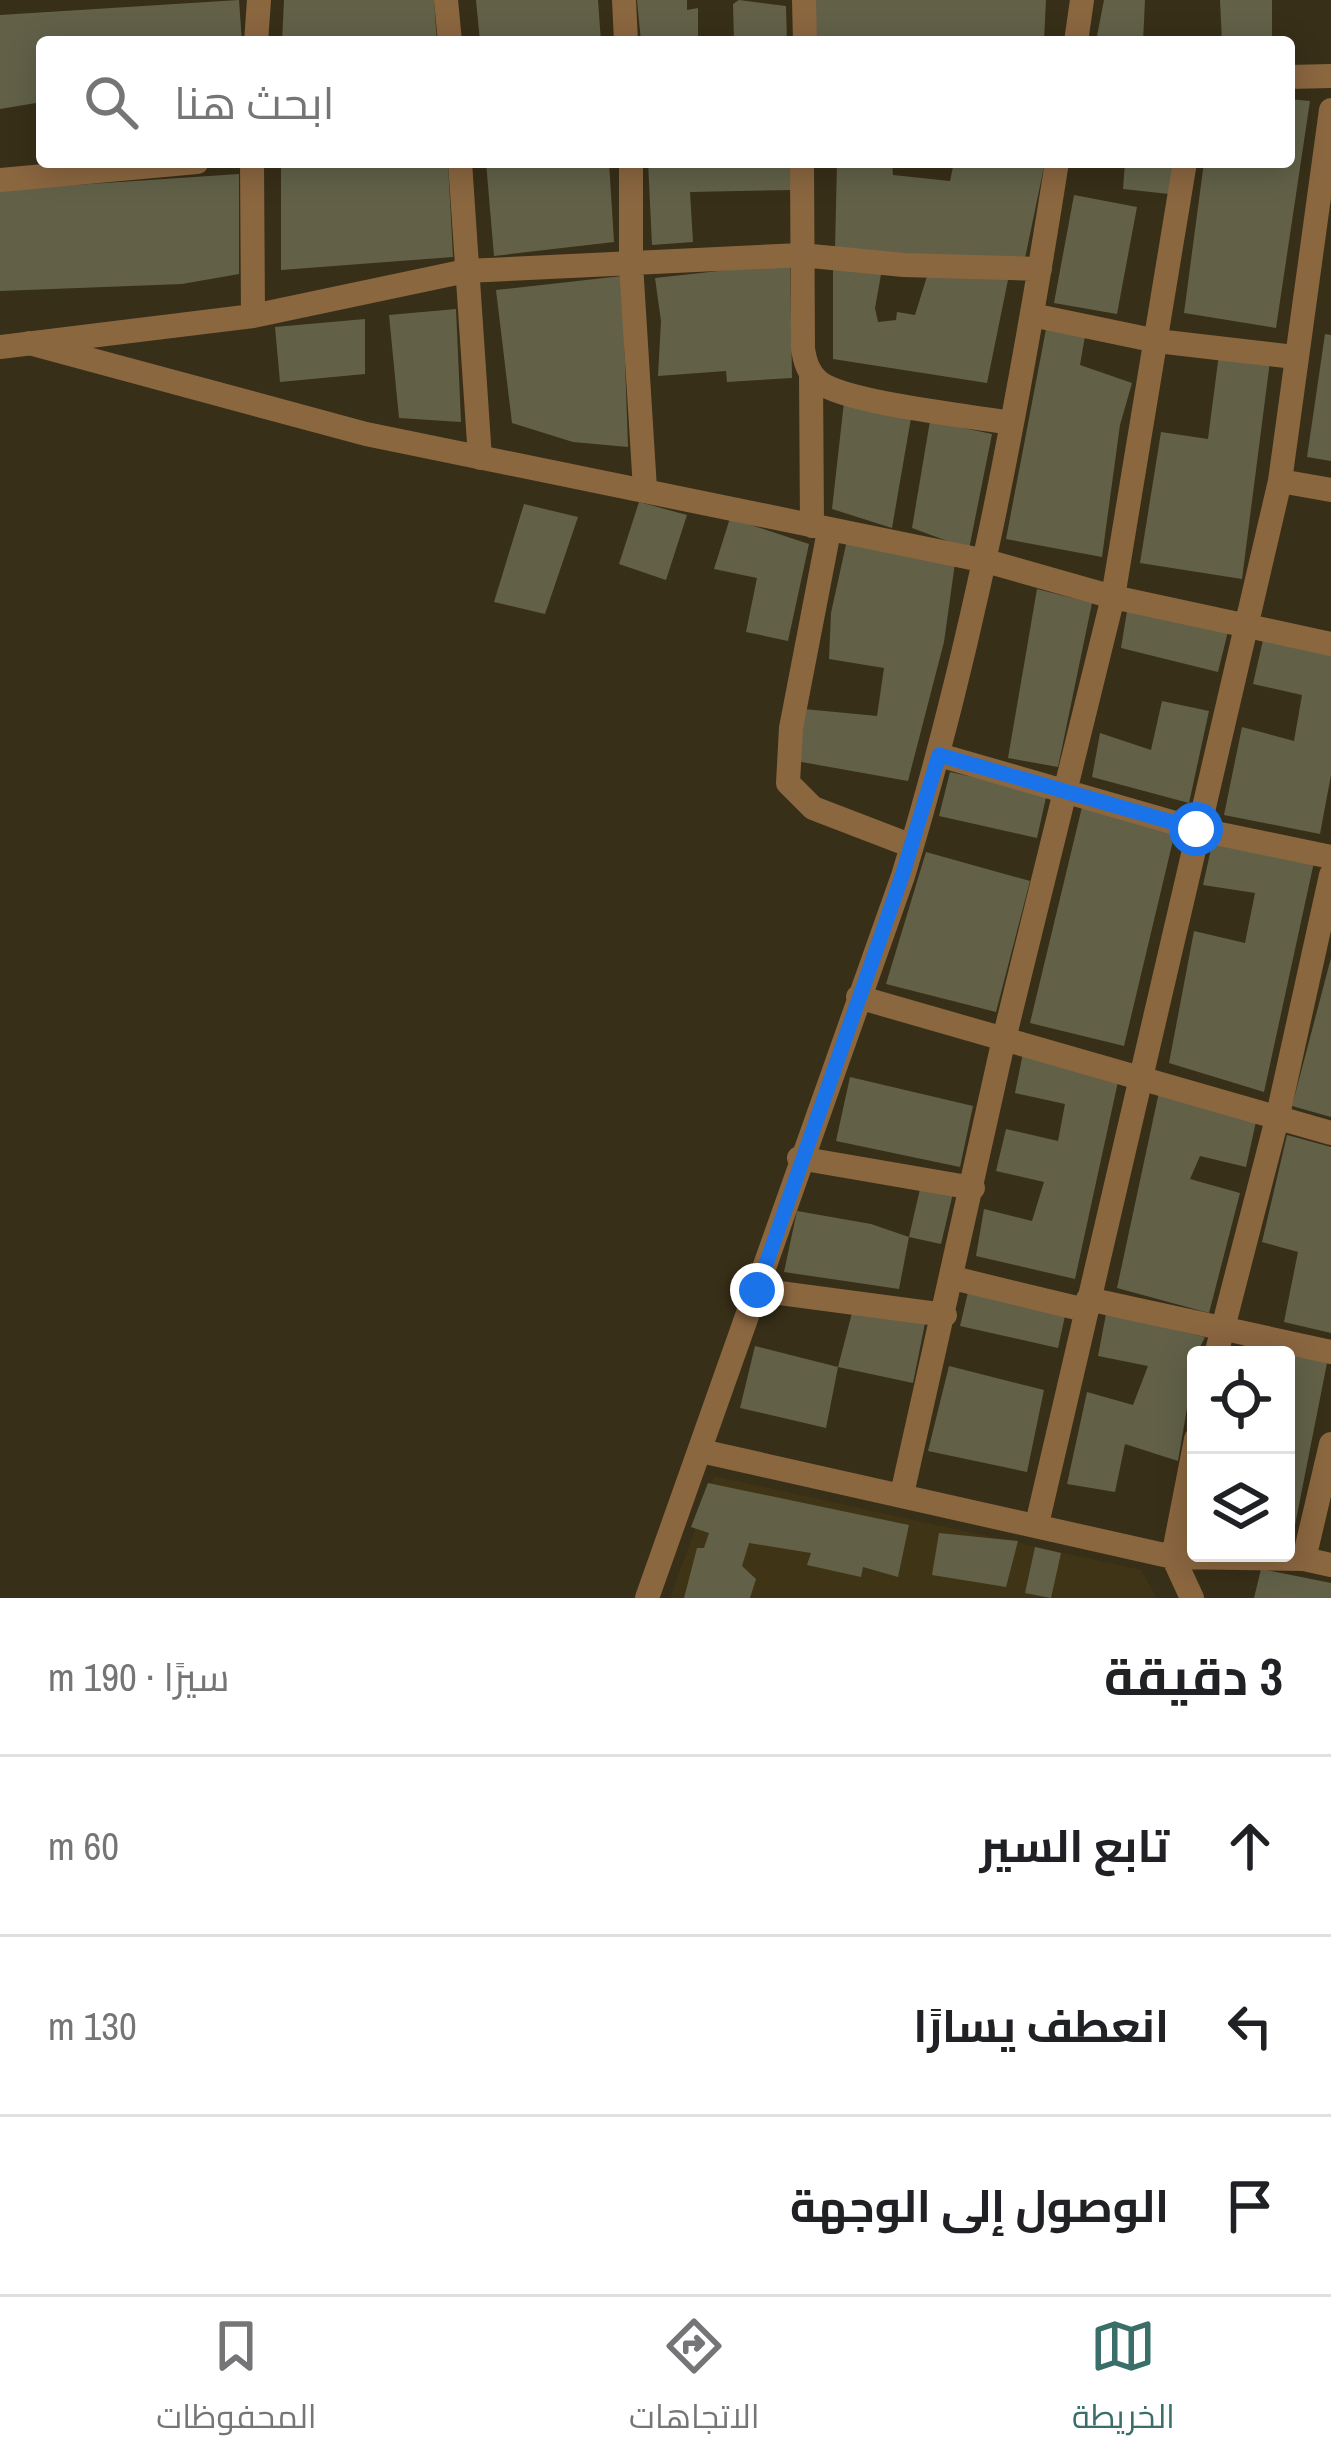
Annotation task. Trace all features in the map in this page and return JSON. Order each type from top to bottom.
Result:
[{"type":"street","points":[[256,36],[259,0]]},
{"type":"street","points":[[446,0],[449,36]]},
{"type":"street","points":[[624,0],[626,36]]},
{"type":"street","points":[[805,0],[805,36]]},
{"type":"street","points":[[1077,36],[1082,0]]},
{"type":"street","points":[[1295,76],[1331,76]]},
{"type":"street","points":[[1036,1524],[1280,481],[1331,110]]},
{"type":"street","points":[[0,180],[131,168]]},
{"type":"street","points":[[252,168],[253,316]]},
{"type":"street","points":[[460,168],[481,458]]},
{"type":"street","points":[[631,168],[631,263],[645,489]]},
{"type":"street","points":[[802,168],[803,349],[812,374],[820,528],[791,728],[788,783],[813,808],[912,846]]},
{"type":"street","points":[[647,1598],[912,846],[939,755],[986,561],[1056,168]]},
{"type":"street","points":[[902,1494],[1003,1043],[1113,597],[1183,168]]},
{"type":"street","points":[[0,347],[253,316],[466,271],[801,255],[904,266],[1040,269]]},
{"type":"street","points":[[1032,315],[1157,341],[1294,357]]},
{"type":"street","points":[[28,343],[366,434],[986,561],[1113,597],[1331,644]]},
{"type":"street","points":[[812,374],[821,385],[855,394],[1011,423]]},
{"type":"street","points":[[1280,481],[1331,490]]},
{"type":"street","points":[[939,755],[1196,829],[1331,857]]},
{"type":"street","points":[[1218,1346],[1279,1115],[1331,875]]},
{"type":"street","points":[[858,997],[1003,1043],[1138,1074],[1331,1133]]},
{"type":"street","points":[[800,1158],[973,1188]]},
{"type":"street","points":[[953,1278],[1331,1352]]},
{"type":"street","points":[[757,1290],[945,1316]]},
{"type":"street","points":[[1304,1559],[1331,1444]]},
{"type":"street","points":[[701,1450],[1173,1557],[1304,1559],[1331,1565]]},
{"type":"street","points":[[1192,1598],[1173,1557],[1193,1454]]},
{"type":"shaded area","points":[[714,1476],[1141,1570],[1157,1598],[670,1598]]},
{"type":"building","points":[[239,0],[242,36],[36,36],[36,103],[0,109],[0,15]]},
{"type":"building","points":[[284,0],[434,0],[437,36],[282,36]]},
{"type":"building","points":[[476,0],[598,0],[601,36],[479,36]]},
{"type":"building","points":[[637,0],[687,0],[687,10],[698,8],[698,36],[640,36]]},
{"type":"building","points":[[739,0],[786,6],[787,36],[734,36],[733,4]]},
{"type":"building","points":[[811,0],[1046,0],[1044,36],[812,36]]},
{"type":"building","points":[[1104,0],[1145,0],[1143,36],[1097,36]]},
{"type":"building","points":[[1220,0],[1272,0],[1272,36],[1222,36]]},
{"type":"building","points":[[1295,100],[1310,101],[1276,328],[1184,313],[1203,168],[1295,168]]},
{"type":"building","points":[[281,168],[448,168],[453,257],[281,270]]},
{"type":"building","points":[[487,168],[609,168],[614,242],[494,256]]},
{"type":"building","points":[[648,168],[791,168],[793,190],[690,192],[693,242],[652,245]]},
{"type":"building","points":[[837,168],[892,168],[893,175],[950,181],[953,168],[1044,168],[1024,263],[835,250]]},
{"type":"building","points":[[1125,168],[1180,168],[1178,195],[1123,189]]},
{"type":"building","points":[[239,174],[239,274],[182,284],[0,291],[0,190]]},
{"type":"building","points":[[1074,195],[1137,207],[1117,314],[1054,303]]},
{"type":"building","points":[[790,263],[792,378],[727,382],[726,371],[658,376],[661,321],[655,278]]},
{"type":"building","points":[[833,264],[882,269],[875,308],[878,322],[896,320],[897,312],[915,315],[928,273],[1009,275],[987,383],[833,359]]},
{"type":"building","points":[[622,276],[628,447],[573,442],[512,423],[496,290]]},
{"type":"building","points":[[456,309],[461,422],[399,418],[389,315]]},
{"type":"building","points":[[365,319],[365,374],[280,382],[275,327]]},
{"type":"building","points":[[1047,324],[1085,336],[1080,365],[1132,383],[1120,425],[1102,557],[1006,539]]},
{"type":"building","points":[[1325,334],[1331,335],[1331,461],[1307,457]]},
{"type":"building","points":[[1219,354],[1270,361],[1242,579],[1140,563],[1161,432],[1208,439]]},
{"type":"building","points":[[844,402],[911,418],[892,528],[832,509]]},
{"type":"building","points":[[930,421],[992,434],[969,549],[912,528]]},
{"type":"building","points":[[639,502],[687,515],[666,580],[619,564]]},
{"type":"building","points":[[524,504],[578,517],[545,614],[494,602]]},
{"type":"building","points":[[730,518],[809,544],[788,641],[746,632],[757,578],[714,569]]},
{"type":"building","points":[[847,540],[955,563],[944,642],[908,781],[796,761],[804,709],[877,716],[884,668],[829,659],[831,613]]},
{"type":"building","points":[[1037,589],[1092,603],[1058,767],[1008,758]]},
{"type":"building","points":[[1128,605],[1229,627],[1218,672],[1121,648]]},
{"type":"building","points":[[1263,640],[1331,655],[1331,775],[1320,834],[1224,815],[1242,727],[1294,741],[1302,695],[1253,684]]},
{"type":"building","points":[[1162,701],[1209,711],[1189,803],[1092,777],[1100,733],[1151,750]]},
{"type":"building","points":[[950,772],[1047,793],[1037,838],[939,816]]},
{"type":"building","points":[[1082,807],[1175,832],[1124,1046],[1030,1023]]},
{"type":"building","points":[[1213,840],[1314,862],[1264,1092],[1169,1063],[1194,931],[1245,943],[1255,893],[1203,885]]},
{"type":"building","points":[[926,852],[1030,881],[996,1012],[886,984]]},
{"type":"building","points":[[1331,958],[1331,1117],[1292,1106]]},
{"type":"building","points":[[1023,1053],[1119,1077],[1075,1279],[976,1256],[984,1209],[1032,1221],[1044,1182],[996,1171],[1006,1129],[1058,1141],[1065,1104],[1015,1093]]},
{"type":"building","points":[[850,1077],[973,1106],[960,1167],[836,1141]]},
{"type":"building","points":[[1159,1092],[1257,1117],[1246,1167],[1200,1156],[1190,1179],[1240,1193],[1209,1313],[1117,1288]]},
{"type":"building","points":[[1287,1135],[1331,1147],[1331,1333],[1284,1322],[1298,1252],[1262,1242]]},
{"type":"building","points":[[920,1189],[953,1193],[941,1244],[909,1237]]},
{"type":"building","points":[[797,1211],[871,1224],[909,1237],[899,1289],[784,1272]]},
{"type":"building","points":[[969,1288],[1066,1311],[1058,1348],[960,1326]]},
{"type":"building","points":[[853,1309],[925,1323],[913,1383],[838,1367]]},
{"type":"building","points":[[1106,1314],[1205,1337],[1200,1346],[1187,1346],[1187,1408],[1178,1461],[1125,1444],[1115,1492],[1067,1484],[1087,1392],[1133,1405],[1148,1366],[1098,1356]]},
{"type":"building","points":[[755,1346],[838,1367],[826,1428],[740,1408]]},
{"type":"building","points":[[1295,1352],[1328,1358],[1295,1525]]},
{"type":"building","points":[[949,1366],[1044,1390],[1027,1472],[928,1451]]},
{"type":"building","points":[[708,1483],[909,1525],[898,1577],[863,1567],[861,1577],[807,1565],[811,1553],[749,1543],[742,1566],[756,1579],[750,1598],[684,1598],[697,1548],[704,1548],[709,1533],[691,1527]]},
{"type":"building","points":[[939,1533],[1018,1541],[1006,1587],[932,1575]]},
{"type":"building","points":[[1035,1547],[1061,1553],[1051,1598],[1025,1593]]},
{"type":"building","points":[[1261,1569],[1331,1583],[1331,1598],[1254,1598]]},
{"type":"route","points":[[757,1290],[902,876],[939,755],[1196,829]]}]
